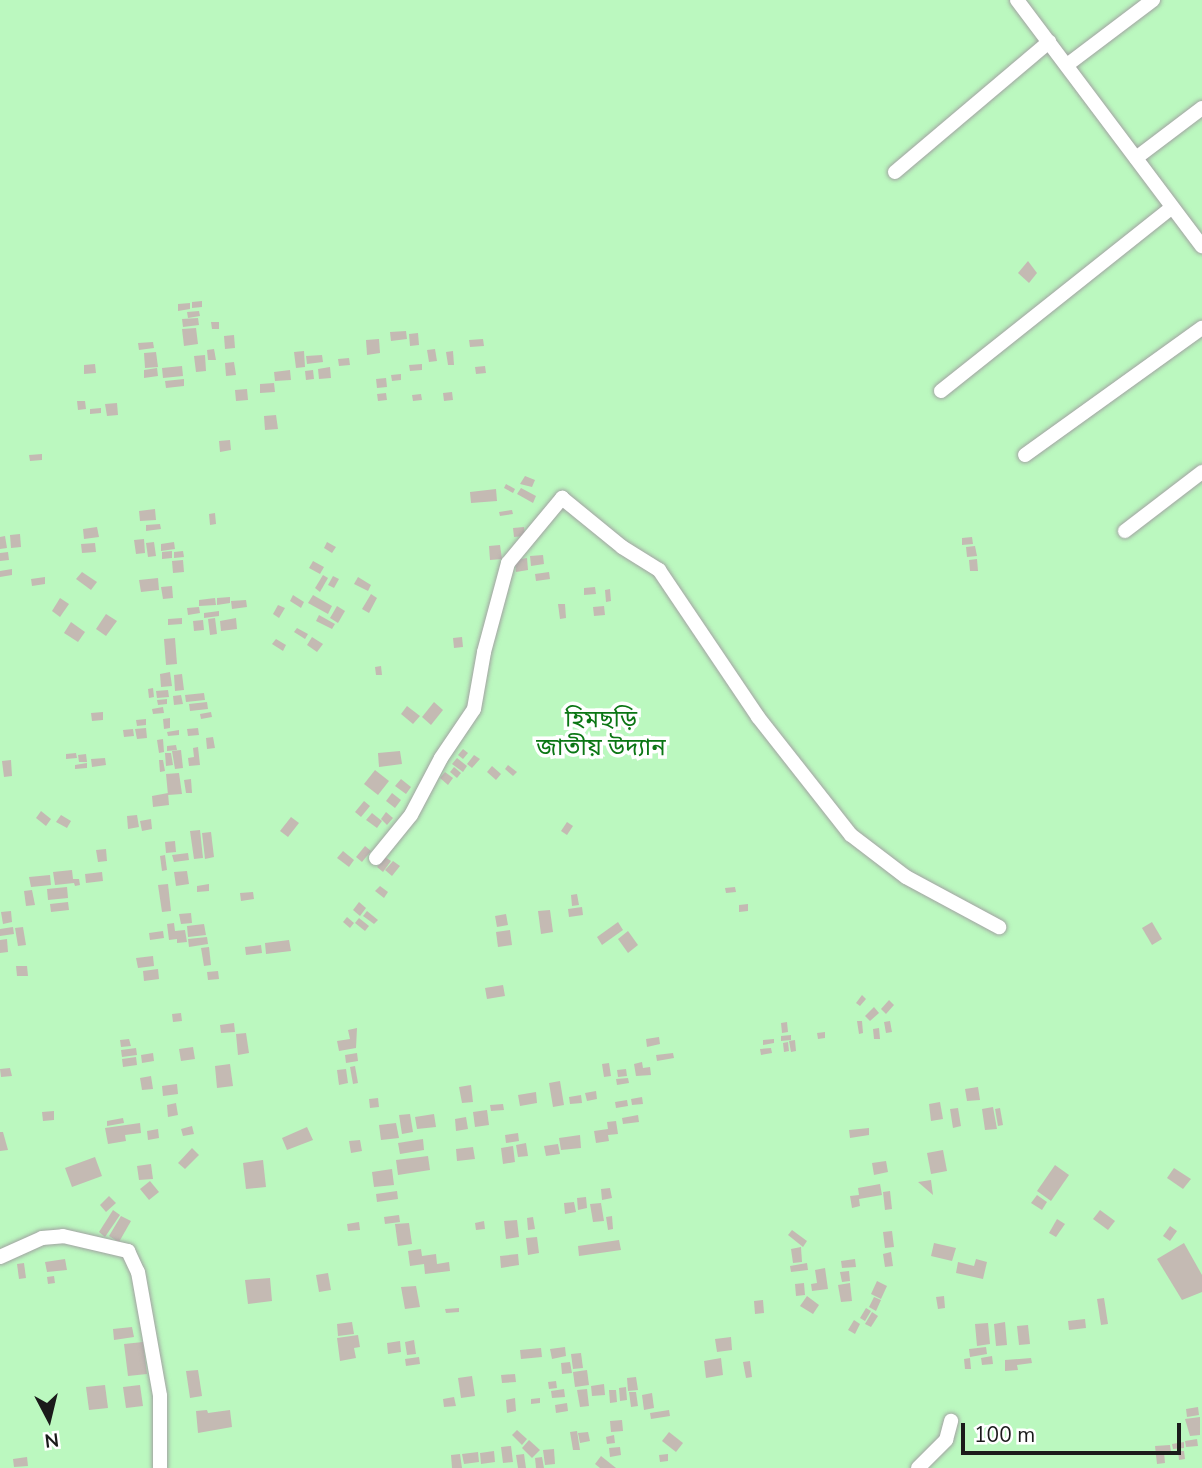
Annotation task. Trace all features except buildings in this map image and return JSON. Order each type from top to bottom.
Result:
[{"type":"street","points":[[1017,0],[1201,242]]},
{"type":"street","points":[[1067,65],[1153,0]]},
{"type":"street","points":[[895,172],[1049,42]]},
{"type":"street","points":[[1136,158],[1202,108]]},
{"type":"street","points":[[941,391],[1172,207]]},
{"type":"street","points":[[1025,455],[1202,328]]},
{"type":"street","points":[[1125,531],[1202,472]]},
{"type":"street","points":[[376,858],[411,815],[442,758],[474,709],[484,652],[508,563],[562,498],[622,547],[659,570],[758,717],[851,835],[906,877],[999,927]]},
{"type":"street","points":[[0,1257],[42,1238],[63,1236],[128,1251],[138,1272],[160,1396],[160,1468]]},
{"type":"street","points":[[918,1468],[946,1440],[951,1421]]},
{"type":"green space","name":"হিমছড়ি জাতীয় উদ্যান","points":[[0,0],[1202,0],[1202,1468],[0,1468]]}]
